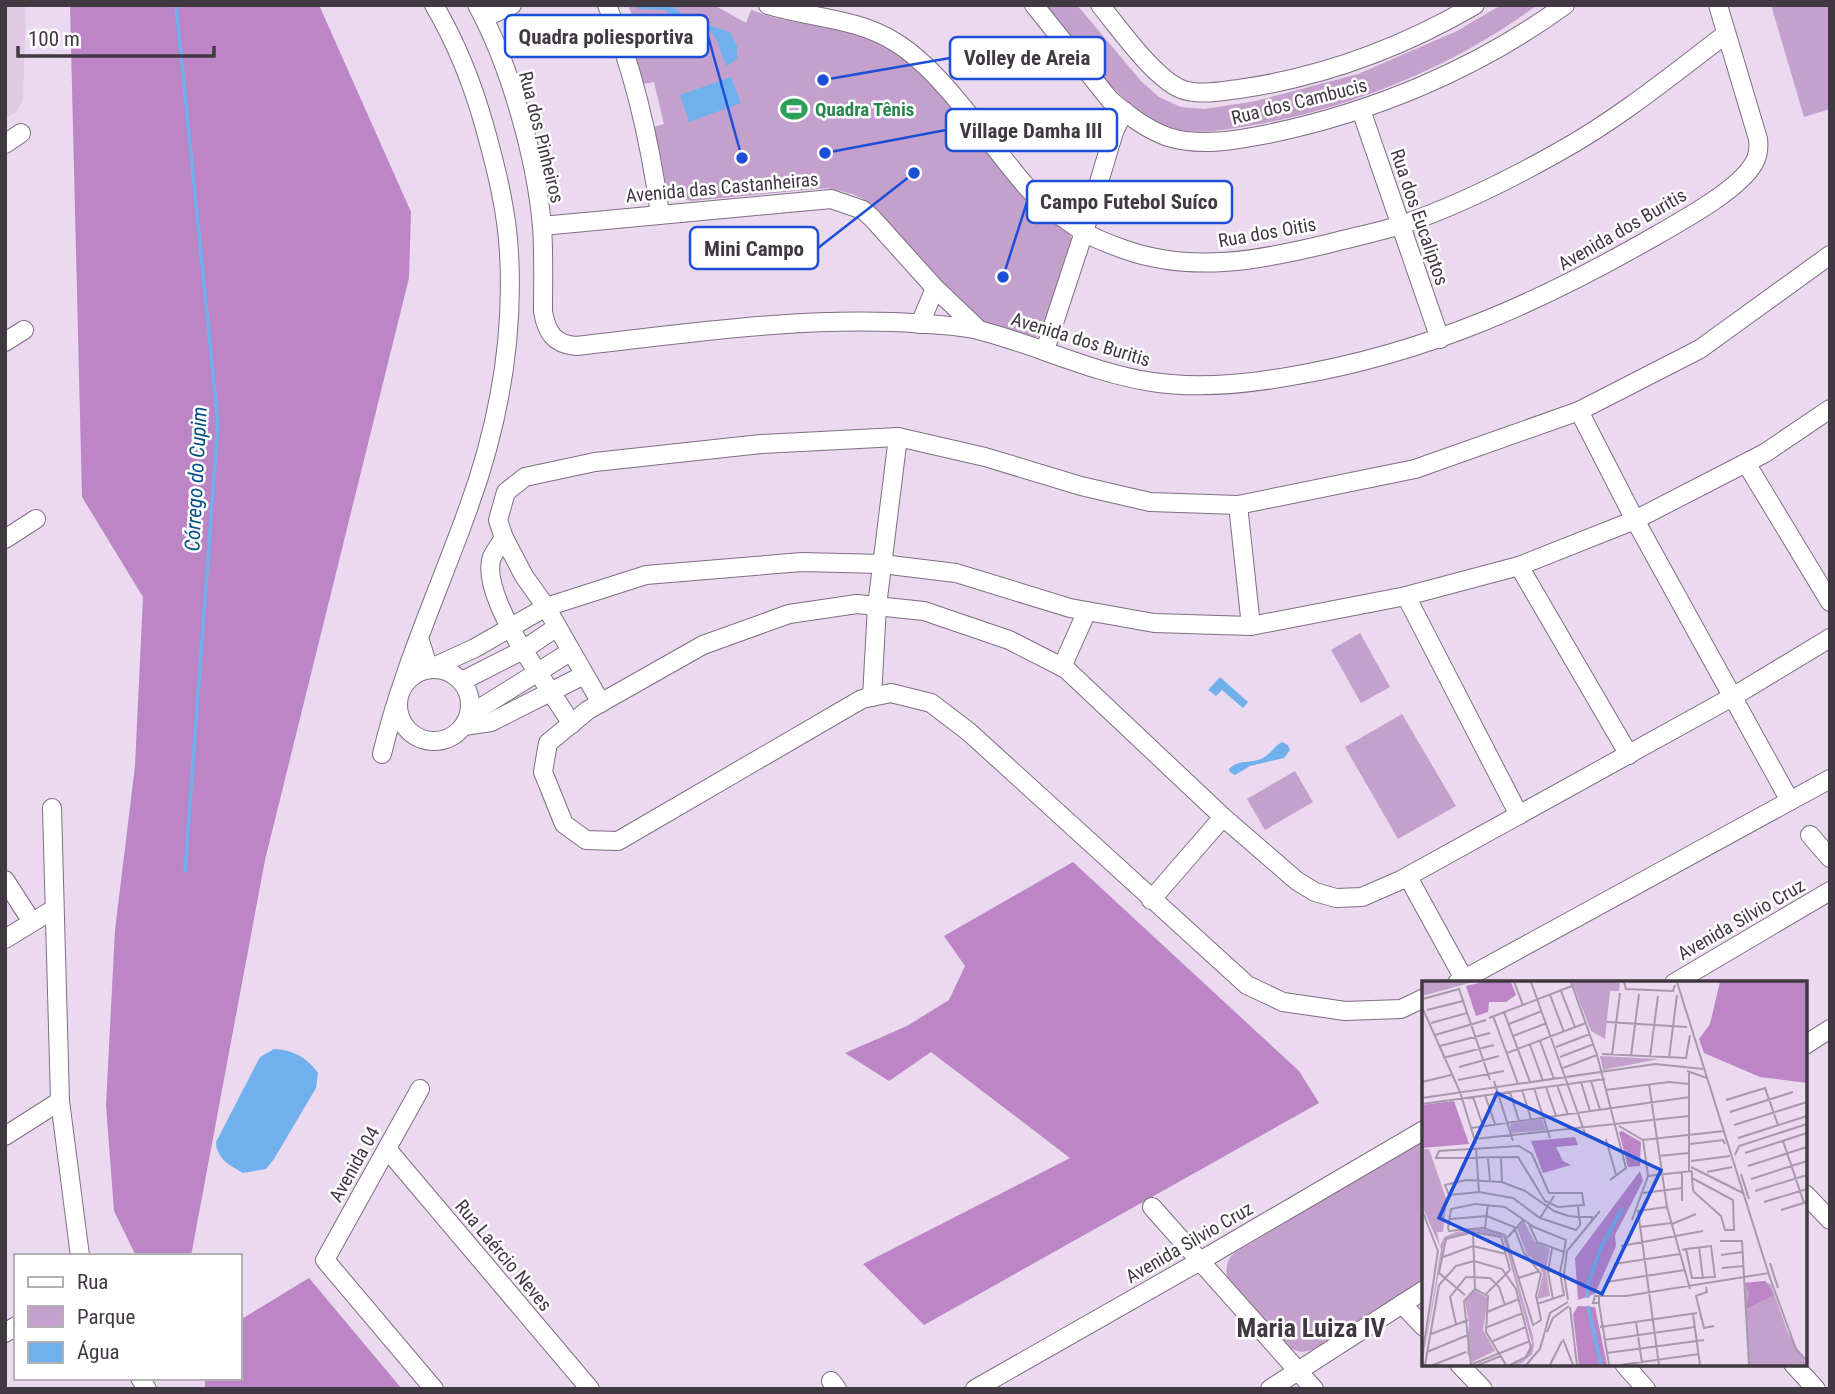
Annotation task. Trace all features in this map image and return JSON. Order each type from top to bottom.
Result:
[{"type":"street","points":[[412,734],[392,740],[382,754],[401,691],[469,507],[496,415],[506,356],[509,307],[509,251],[492,153],[477,99],[461,58],[435,5]]},
{"type":"street","points":[[480,12],[512,5]]},
{"type":"street","points":[[607,5],[638,91],[660,214]]},
{"type":"street","name":"Rua dos Oitis","points":[[768,5],[853,24],[904,48],[941,83],[1028,189],[1084,232],[1139,255],[1182,263],[1210,264],[1286,254],[1400,225],[1492,187],[1564,149],[1616,117],[1726,34]]},
{"type":"street","name":"Rua dos Cambucis","points":[[1034,5],[1110,100],[1147,127],[1170,137],[1191,141],[1232,141],[1361,110],[1465,66],[1510,41],[1564,5]]},
{"type":"street","points":[[1100,5],[1163,77],[1183,90],[1196,92],[1219,92],[1303,77],[1401,42],[1456,10],[1475,5]]},
{"type":"street","points":[[1718,5],[1726,34]]},
{"type":"street","name":"Rua dos Pinheiros","points":[[480,12],[514,94],[535,180],[542,226],[545,326]]},
{"type":"street","name":"Avenida dos Buritis","points":[[545,326],[564,345],[576,346],[807,323],[920,324],[979,330],[1119,375],[1153,382],[1202,385],[1269,380],[1354,365],[1440,339],[1561,288],[1692,215],[1728,189],[1752,167],[1759,147],[1726,34]]},
{"type":"street","name":"Rua dos Eucaliptos","points":[[1361,110],[1440,339]]},
{"type":"street","points":[[1045,350],[1114,132],[1124,111]]},
{"type":"street","points":[[5,144],[21,133]]},
{"type":"street","name":"Avenida das Castanheiras","points":[[542,226],[818,199],[844,202],[863,210],[872,218],[935,288],[979,330]]},
{"type":"street","points":[[601,703],[504,538],[498,520],[506,492],[524,477],[595,462],[761,444],[898,438],[985,457],[1081,486],[1150,502],[1238,505],[1415,469],[1579,411],[1700,349],[1830,255]]},
{"type":"street","points":[[920,324],[935,288]]},
{"type":"street","points":[[5,342],[24,330]]},
{"type":"street","points":[[570,652],[503,694],[467,721],[456,734],[445,740],[422,739],[412,734],[399,714],[401,691],[407,681],[417,673],[475,648],[546,607],[646,575],[802,562],[882,564],[956,573],[1070,608],[1154,623],[1251,626],[1406,596],[1519,566],[1635,520],[1765,453],[1830,409]]},
{"type":"street","points":[[1579,411],[1635,520],[1790,801]]},
{"type":"street","points":[[872,697],[877,606],[898,438]]},
{"type":"street","points":[[1745,463],[1830,602]]},
{"type":"street","points":[[1238,505],[1251,626]]},
{"type":"street","points":[[5,539],[36,519]]},
{"type":"street","points":[[504,538],[491,559],[493,588],[509,628],[536,673],[572,724]]},
{"type":"street","points":[[1519,566],[1629,755]]},
{"type":"street","points":[[1406,596],[1519,816]]},
{"type":"street","points":[[1422,999],[1401,1009],[1345,1011],[1283,1002],[1247,985],[969,733],[931,703],[891,693],[863,699],[618,841],[586,840],[564,824],[543,772],[548,743],[601,703],[703,645],[789,614],[856,604],[924,611],[1009,640],[1062,667],[1223,817],[1297,881],[1315,892],[1336,898],[1363,897],[1408,877],[1629,755],[1830,638]]},
{"type":"street","points":[[1062,667],[1087,611]]},
{"type":"street","points":[[462,681],[523,650],[556,627]]},
{"type":"street","points":[[420,641],[429,669]]},
{"type":"street","points":[[429,669],[452,673],[462,681],[471,703],[467,721]]},
{"type":"street","points":[[467,721],[491,722],[584,675]]},
{"type":"street","points":[[1408,877],[1461,981],[1830,779]]},
{"type":"street","points":[[52,808],[60,1101],[80,1254]]},
{"type":"street","points":[[1151,900],[1223,817]]},
{"type":"street","points":[[1810,835],[1830,858]]},
{"type":"street","points":[[5,880],[32,922]]},
{"type":"street","name":"Avenida Silvio Cruz","points":[[1677,981],[1830,891]]},
{"type":"street","points":[[5,939],[54,909]]},
{"type":"street","points":[[1807,1044],[1828,1034]]},
{"type":"street","name":"Avenida 04","points":[[421,1089],[325,1260],[434,1389]]},
{"type":"street","points":[[5,1136],[60,1101]]},
{"type":"street","name":"Avenida Silvio Cruz","points":[[975,1389],[1422,1131]]},
{"type":"street","name":"Rua Laércio Neves","points":[[387,1149],[590,1389]]},
{"type":"street","points":[[1807,1196],[1830,1220]]},
{"type":"street","points":[[1152,1207],[1314,1389]]},
{"type":"street","points":[[1270,1389],[1422,1291]]},
{"type":"street","points":[[1402,1304],[1422,1325]]},
{"type":"street","points":[[1461,1366],[1483,1389]]},
{"type":"street","points":[[1626,1366],[1646,1389]]},
{"type":"street","points":[[1795,1366],[1816,1389]]},
{"type":"shaded area","points":[[5,5],[26,5],[23,100],[16,112],[5,119]]},
{"type":"shaded area","points":[[70,5],[319,5],[411,212],[409,278],[265,860],[191,1254],[135,1254],[114,1211],[106,1105],[115,930],[135,766],[143,597],[82,497]]},
{"type":"shaded area","points":[[1073,862],[1299,1071],[1319,1103],[924,1325],[863,1264],[1070,1158],[931,1052],[889,1081],[845,1053],[907,1026],[949,1000],[965,966],[944,936]]},
{"type":"shaded area","points":[[309,1278],[402,1389],[205,1389],[205,1380],[242,1380],[242,1319]]},
{"type":"green space","points":[[628,5],[714,5],[746,23],[751,10],[775,18],[865,35],[890,46],[911,61],[1070,235],[1072,240],[1044,334],[1029,340],[985,325],[954,301],[881,215],[863,199],[852,194],[828,188],[691,201],[680,197],[666,182],[659,161],[654,127],[664,124],[654,82],[643,84],[628,35],[638,31]]},
{"type":"green space","points":[[1044,5],[1077,5],[1141,81],[1159,97],[1181,107],[1205,109],[1256,101],[1358,74],[1457,31],[1501,5],[1537,5],[1472,47],[1436,66],[1362,97],[1286,119],[1203,132],[1170,127],[1142,113],[1111,86]]},
{"type":"green space","points":[[1771,5],[1830,5],[1830,109],[1804,117]]},
{"type":"green space","points":[[1360,633],[1390,687],[1361,703],[1331,650]]},
{"type":"green space","points":[[1402,714],[1456,806],[1398,839],[1345,747]]},
{"type":"green space","points":[[1295,771],[1313,802],[1265,830],[1247,799]]},
{"type":"green space","points":[[1422,1141],[1422,1281],[1317,1349],[1302,1352],[1287,1348],[1228,1280],[1228,1261],[1236,1252]]},
{"type":"water","points":[[635,5],[670,5],[690,19],[730,32],[737,46],[737,59],[727,66],[715,37],[696,24],[667,35],[662,28],[675,23],[666,10],[638,9]]},
{"type":"water","points":[[731,77],[741,103],[689,122],[680,95]]},
{"type":"water","points":[[1220,677],[1248,702],[1243,708],[1222,690],[1216,696],[1208,690]]},
{"type":"water","points":[[1282,742],[1288,745],[1290,750],[1284,758],[1250,766],[1235,775],[1230,772],[1229,769],[1236,764],[1263,758]]},
{"type":"water","points":[[274,1049],[299,1055],[309,1063],[318,1073],[316,1088],[266,1169],[243,1173],[222,1158],[216,1142],[260,1057]]},
{"type":"waterway","name":"Córrego do Cupim","points":[[176,5],[218,423],[185,871]]},
{"type":"place","name":"Volley de Areia","points":[[823,80]]},
{"type":"place","name":"Quadra Tênis","points":[[794,109]]},
{"type":"place","name":"Village Damha III","points":[[825,153]]},
{"type":"place","name":"Quadra poliesportiva","points":[[742,158]]},
{"type":"place","name":"Mini Campo","points":[[914,173]]},
{"type":"place","name":"Campo Futebol Suíco","points":[[1003,277]]},
{"type":"district","name":"Maria Luiza IV","points":[[1311,1328]]}]
